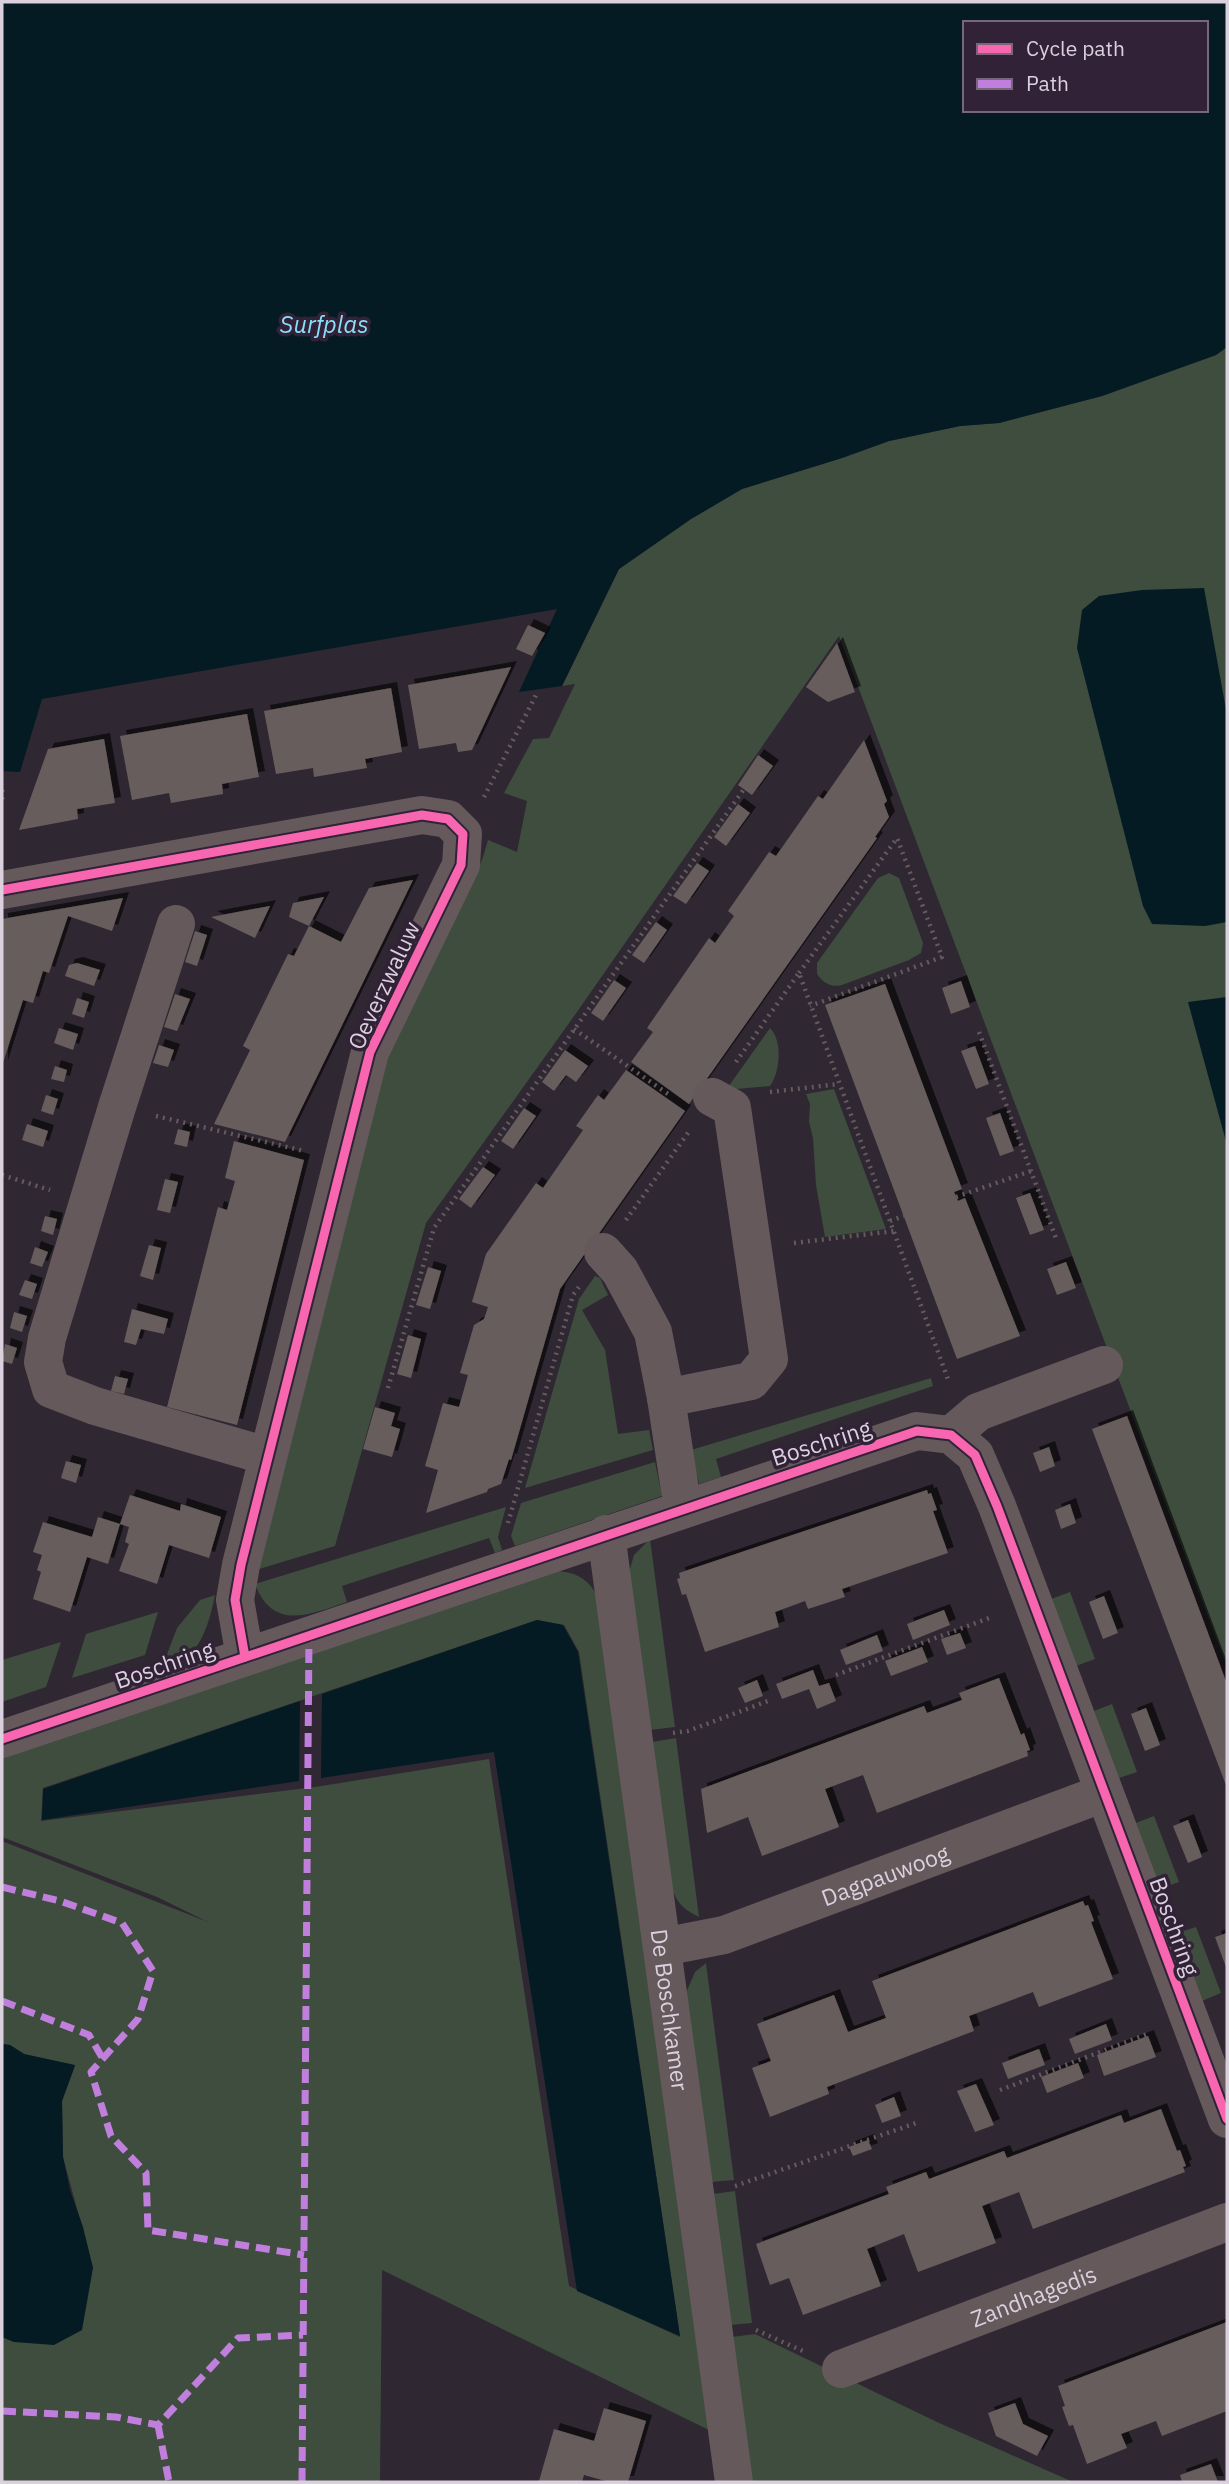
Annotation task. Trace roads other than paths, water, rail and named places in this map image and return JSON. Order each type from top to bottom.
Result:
[{"type":"street","name":"Oeverzwaluw","points":[[2,890],[422,815],[448,819],[463,834],[461,865],[370,1052],[240,1565],[235,1600],[245,1657]]},
{"type":"street","points":[[176,924],[47,1338],[43,1363],[51,1389],[95,1406],[268,1456]]},
{"type":"street","points":[[666,1398],[751,1381],[769,1359],[732,1108],[695,1099]]},
{"type":"street","points":[[603,1252],[620,1271],[653,1332],[680,1490],[687,1507]]},
{"type":"street","points":[[951,1435],[978,1412],[1104,1364]]},
{"type":"street","name":"Boschring","points":[[2,1739],[917,1431],[951,1435],[975,1455],[1227,2119]]},
{"type":"street","name":"De Boschkamer","points":[[606,1534],[734,2482]]},
{"type":"street","name":"Dagpauwoog","points":[[663,1947],[724,1935],[1104,1793]]},
{"type":"street","name":"Zandhagedis","points":[[841,2369],[1227,2222]]},
{"type":"water","name":"Surfplas","points":[[2,2],[1227,2],[1227,347],[1216,355],[1102,396],[999,423],[960,426],[889,441],[742,489],[691,519],[619,569],[562,686],[519,692],[557,609],[42,699],[20,772],[2,771]]},
{"type":"water","points":[[1204,588],[1227,715],[1227,922],[1205,926],[1152,924],[1143,906],[1077,648],[1082,610],[1099,596],[1142,590]]},
{"type":"water","points":[[1227,997],[1227,1145],[1188,1002]]},
{"type":"water","points":[[537,1620],[563,1625],[578,1652],[680,2336],[577,2291],[494,1752],[321,1778],[322,1694]]},
{"type":"water","points":[[300,1701],[299,1781],[42,1820],[43,1789]]},
{"type":"water","points":[[2,2044],[10,2045],[24,2054],[75,2065],[62,2101],[63,2157],[93,2268],[82,2330],[54,2345],[14,2342],[2,2337]]}]
